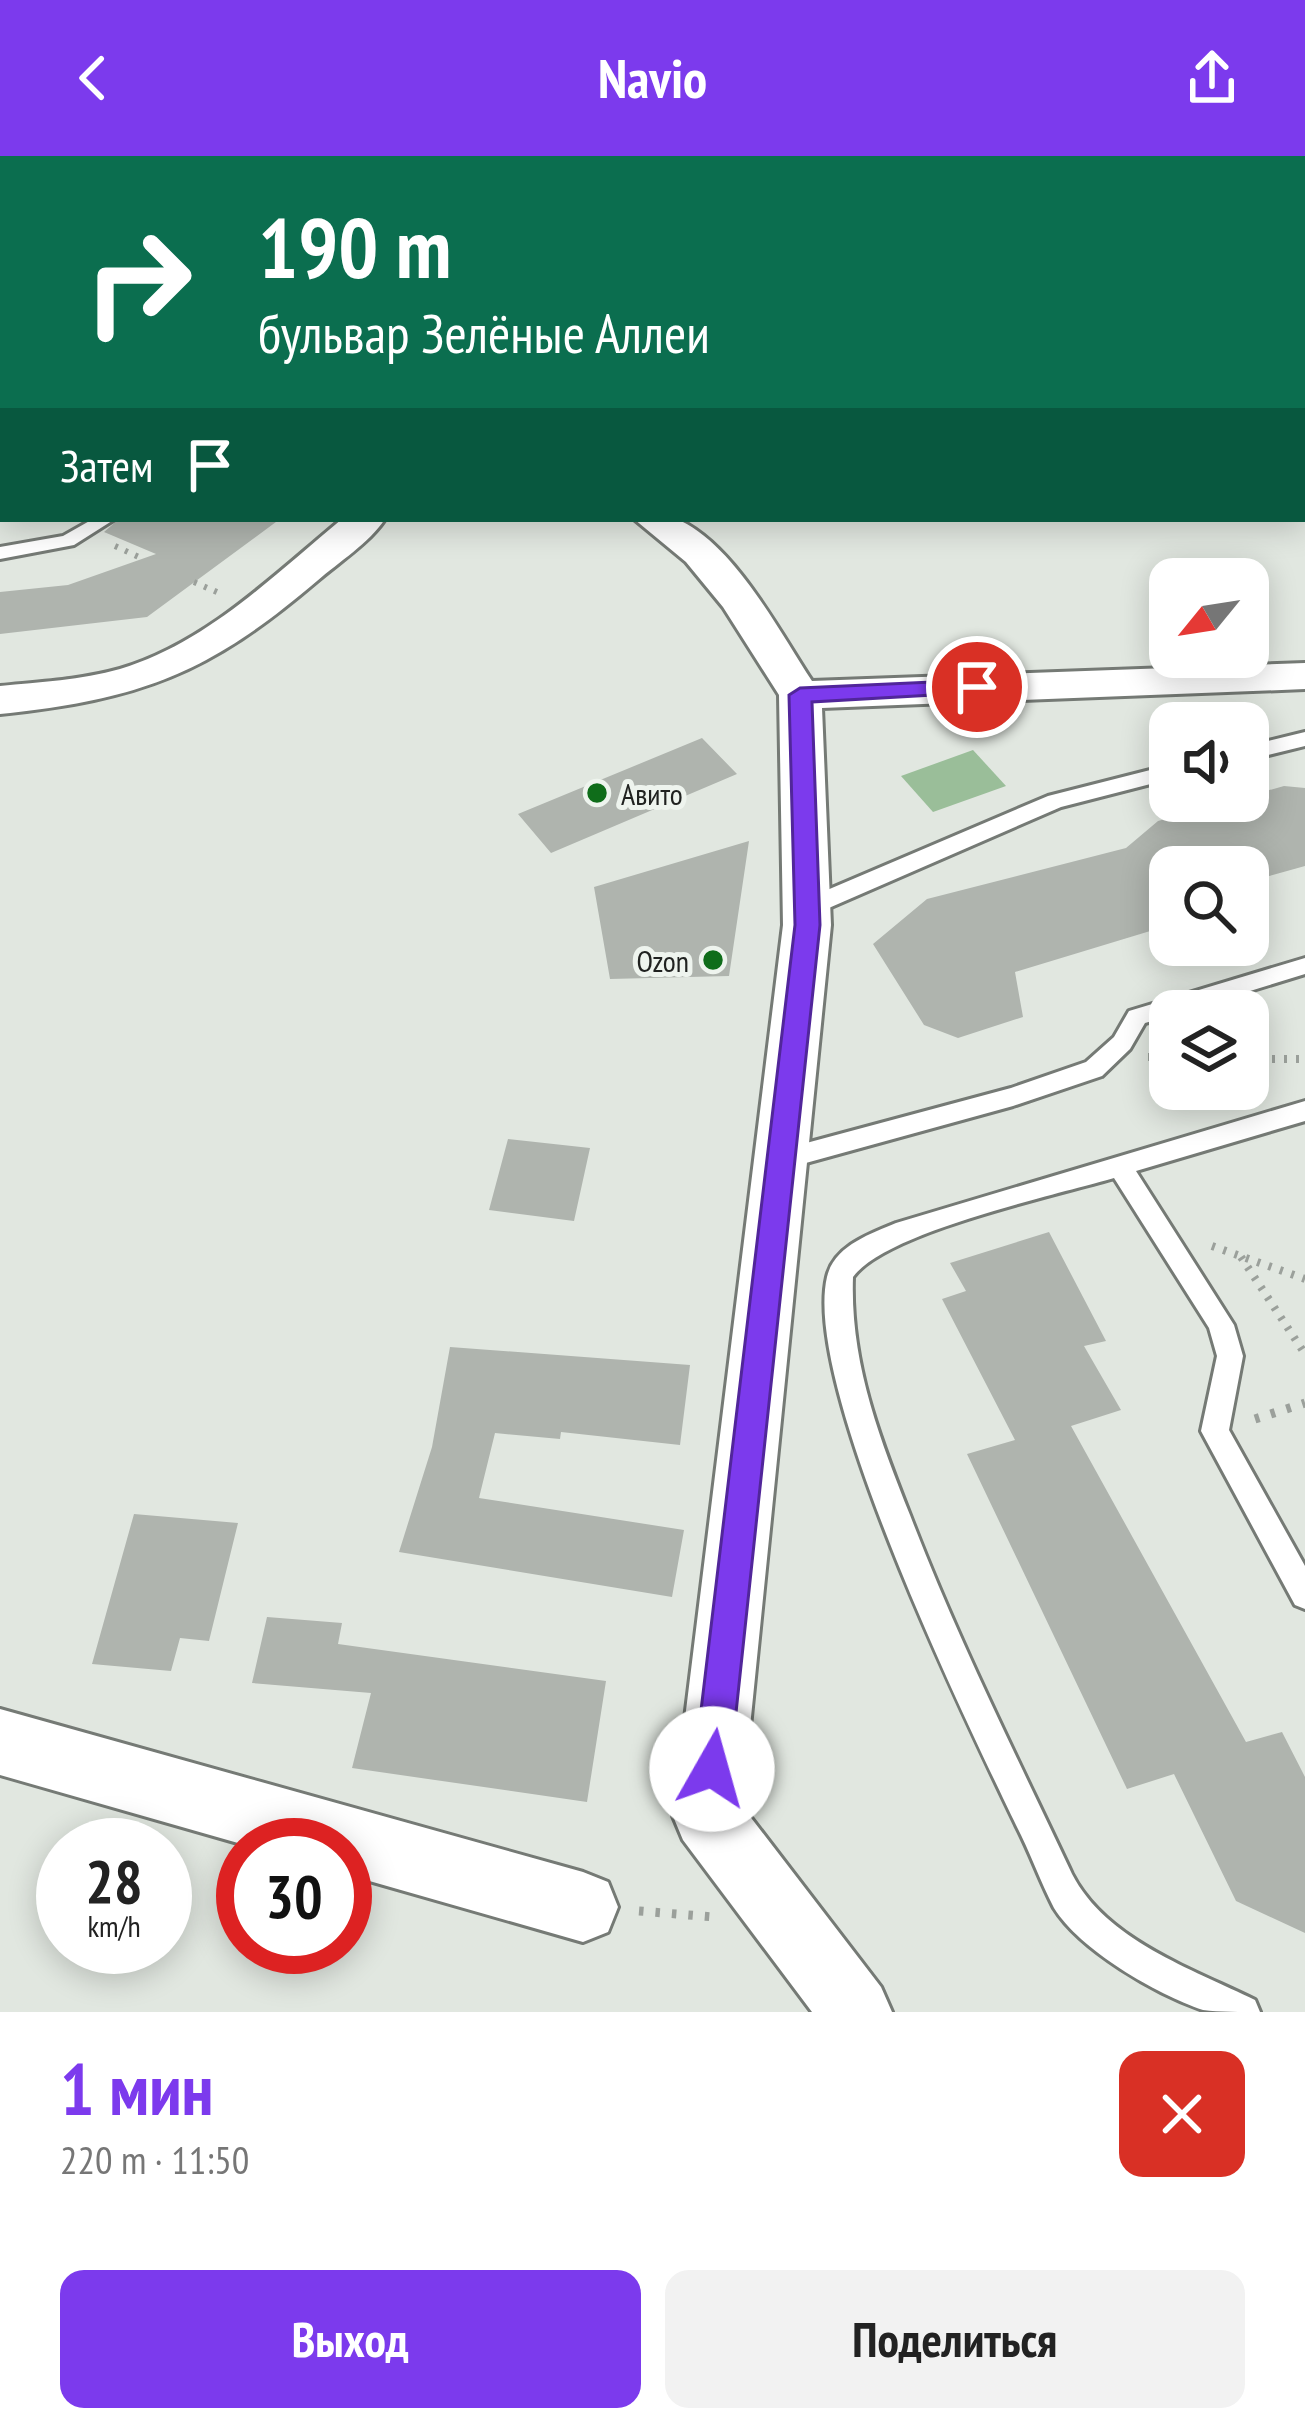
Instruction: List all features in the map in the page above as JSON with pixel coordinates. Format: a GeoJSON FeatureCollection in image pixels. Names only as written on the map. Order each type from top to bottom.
{"type":"FeatureCollection","features":[{"type":"Feature","properties":{"kind":"street"},"geometry":{"type":"LineString","coordinates":[[0,700],[76,692],[170,665],[205,646],[362,522]]}},
{"type":"Feature","properties":{"kind":"street"},"geometry":{"type":"LineString","coordinates":[[657,522],[700,554],[739,600],[800,695],[807,908],[784,1159],[706,1816],[856,2012]]}},
{"type":"Feature","properties":{"kind":"street"},"geometry":{"type":"LineString","coordinates":[[800,695],[1305,676]]}},
{"type":"Feature","properties":{"kind":"street"},"geometry":{"type":"LineString","coordinates":[[0,1742],[584,1907]]}},
{"type":"Feature","properties":{"kind":"lane"},"geometry":{"type":"LineString","coordinates":[[0,553],[68,541],[101,522]]}},
{"type":"Feature","properties":{"kind":"lane"},"geometry":{"type":"LineString","coordinates":[[1269,748],[1305,739]]}},
{"type":"Feature","properties":{"kind":"lane"},"geometry":{"type":"LineString","coordinates":[[807,908],[1055,801],[1149,777]]}},
{"type":"Feature","properties":{"kind":"lane"},"geometry":{"type":"LineString","coordinates":[[784,1159],[1013,1097],[1094,1069],[1122,1043],[1137,1017],[1305,966]]}},
{"type":"Feature","properties":{"kind":"lane"},"geometry":{"type":"LineString","coordinates":[[1243,2012],[1148,1964],[1077,1913],[1015,1788],[886,1494],[844,1364],[838,1323],[840,1272],[864,1250],[905,1230],[1305,1111]]}},
{"type":"Feature","properties":{"kind":"lane"},"geometry":{"type":"LineString","coordinates":[[1120,1168],[1221,1325],[1230,1356],[1215,1431],[1305,1595]]}},
{"type":"Feature","properties":{"kind":"path"},"geometry":{"type":"LineString","coordinates":[[1269,1059],[1305,1059]]}},
{"type":"Feature","properties":{"kind":"path"},"geometry":{"type":"LineString","coordinates":[[1170,1244],[1196,1240],[1305,1279]]}},
{"type":"Feature","properties":{"kind":"path"},"geometry":{"type":"LineString","coordinates":[[1240,1256],[1305,1354]]}},
{"type":"Feature","properties":{"kind":"path"},"geometry":{"type":"LineString","coordinates":[[1215,1431],[1305,1403]]}},
{"type":"Feature","properties":{"kind":"path"},"geometry":{"type":"LineString","coordinates":[[584,1907],[788,1923]]}},
{"type":"Feature","properties":{"kind":"green space"},"geometry":{"type":"Polygon","coordinates":[[[973,750],[1006,786],[933,812],[901,776],[973,750]]]}},
{"type":"Feature","properties":{"kind":"building"},"geometry":{"type":"Polygon","coordinates":[[[116,522],[276,522],[147,617],[0,634],[0,592],[68,585],[156,554],[104,532],[116,522]]]}},
{"type":"Feature","properties":{"kind":"building"},"geometry":{"type":"Polygon","coordinates":[[[702,738],[737,774],[551,853],[518,814],[702,738]]]}},
{"type":"Feature","properties":{"kind":"building"},"geometry":{"type":"Polygon","coordinates":[[[1305,788],[1305,866],[1269,876],[1269,846],[1149,846],[1149,931],[1015,972],[1023,1017],[958,1038],[924,1025],[873,944],[927,899],[1126,848],[1157,822],[1269,822],[1269,790],[1305,788]]]}},
{"type":"Feature","properties":{"kind":"building"},"geometry":{"type":"Polygon","coordinates":[[[749,841],[729,976],[610,979],[594,887],[749,841]]]}},
{"type":"Feature","properties":{"kind":"building"},"geometry":{"type":"Polygon","coordinates":[[[508,1139],[590,1148],[574,1221],[489,1210],[508,1139]]]}},
{"type":"Feature","properties":{"kind":"building"},"geometry":{"type":"Polygon","coordinates":[[[1049,1232],[1106,1341],[1084,1346],[1121,1410],[1071,1426],[1246,1742],[1282,1732],[1305,1777],[1305,1933],[1236,1901],[1174,1774],[1127,1789],[967,1454],[1015,1440],[942,1299],[966,1291],[950,1263],[1049,1232]]]}},
{"type":"Feature","properties":{"kind":"building"},"geometry":{"type":"Polygon","coordinates":[[[450,1347],[690,1365],[680,1445],[561,1432],[560,1439],[495,1433],[479,1498],[684,1530],[672,1597],[399,1552],[432,1447],[450,1347]]]}},
{"type":"Feature","properties":{"kind":"building"},"geometry":{"type":"Polygon","coordinates":[[[134,1514],[238,1523],[209,1641],[180,1638],[171,1671],[92,1664],[134,1514]]]}},
{"type":"Feature","properties":{"kind":"building"},"geometry":{"type":"Polygon","coordinates":[[[267,1617],[342,1623],[338,1644],[606,1681],[587,1802],[352,1768],[371,1693],[252,1683],[267,1617]]]}},
{"type":"Feature","properties":{"kind":"place","name":"Авито"},"geometry":{"type":"Point","coordinates":[597,793]}},
{"type":"Feature","properties":{"kind":"place","name":"Ozon"},"geometry":{"type":"Point","coordinates":[713,960]}},
{"type":"Feature","properties":{"kind":"route"},"geometry":{"type":"LineString","coordinates":[[712,1769],[807,925],[800,695],[977,687]]}}]}
